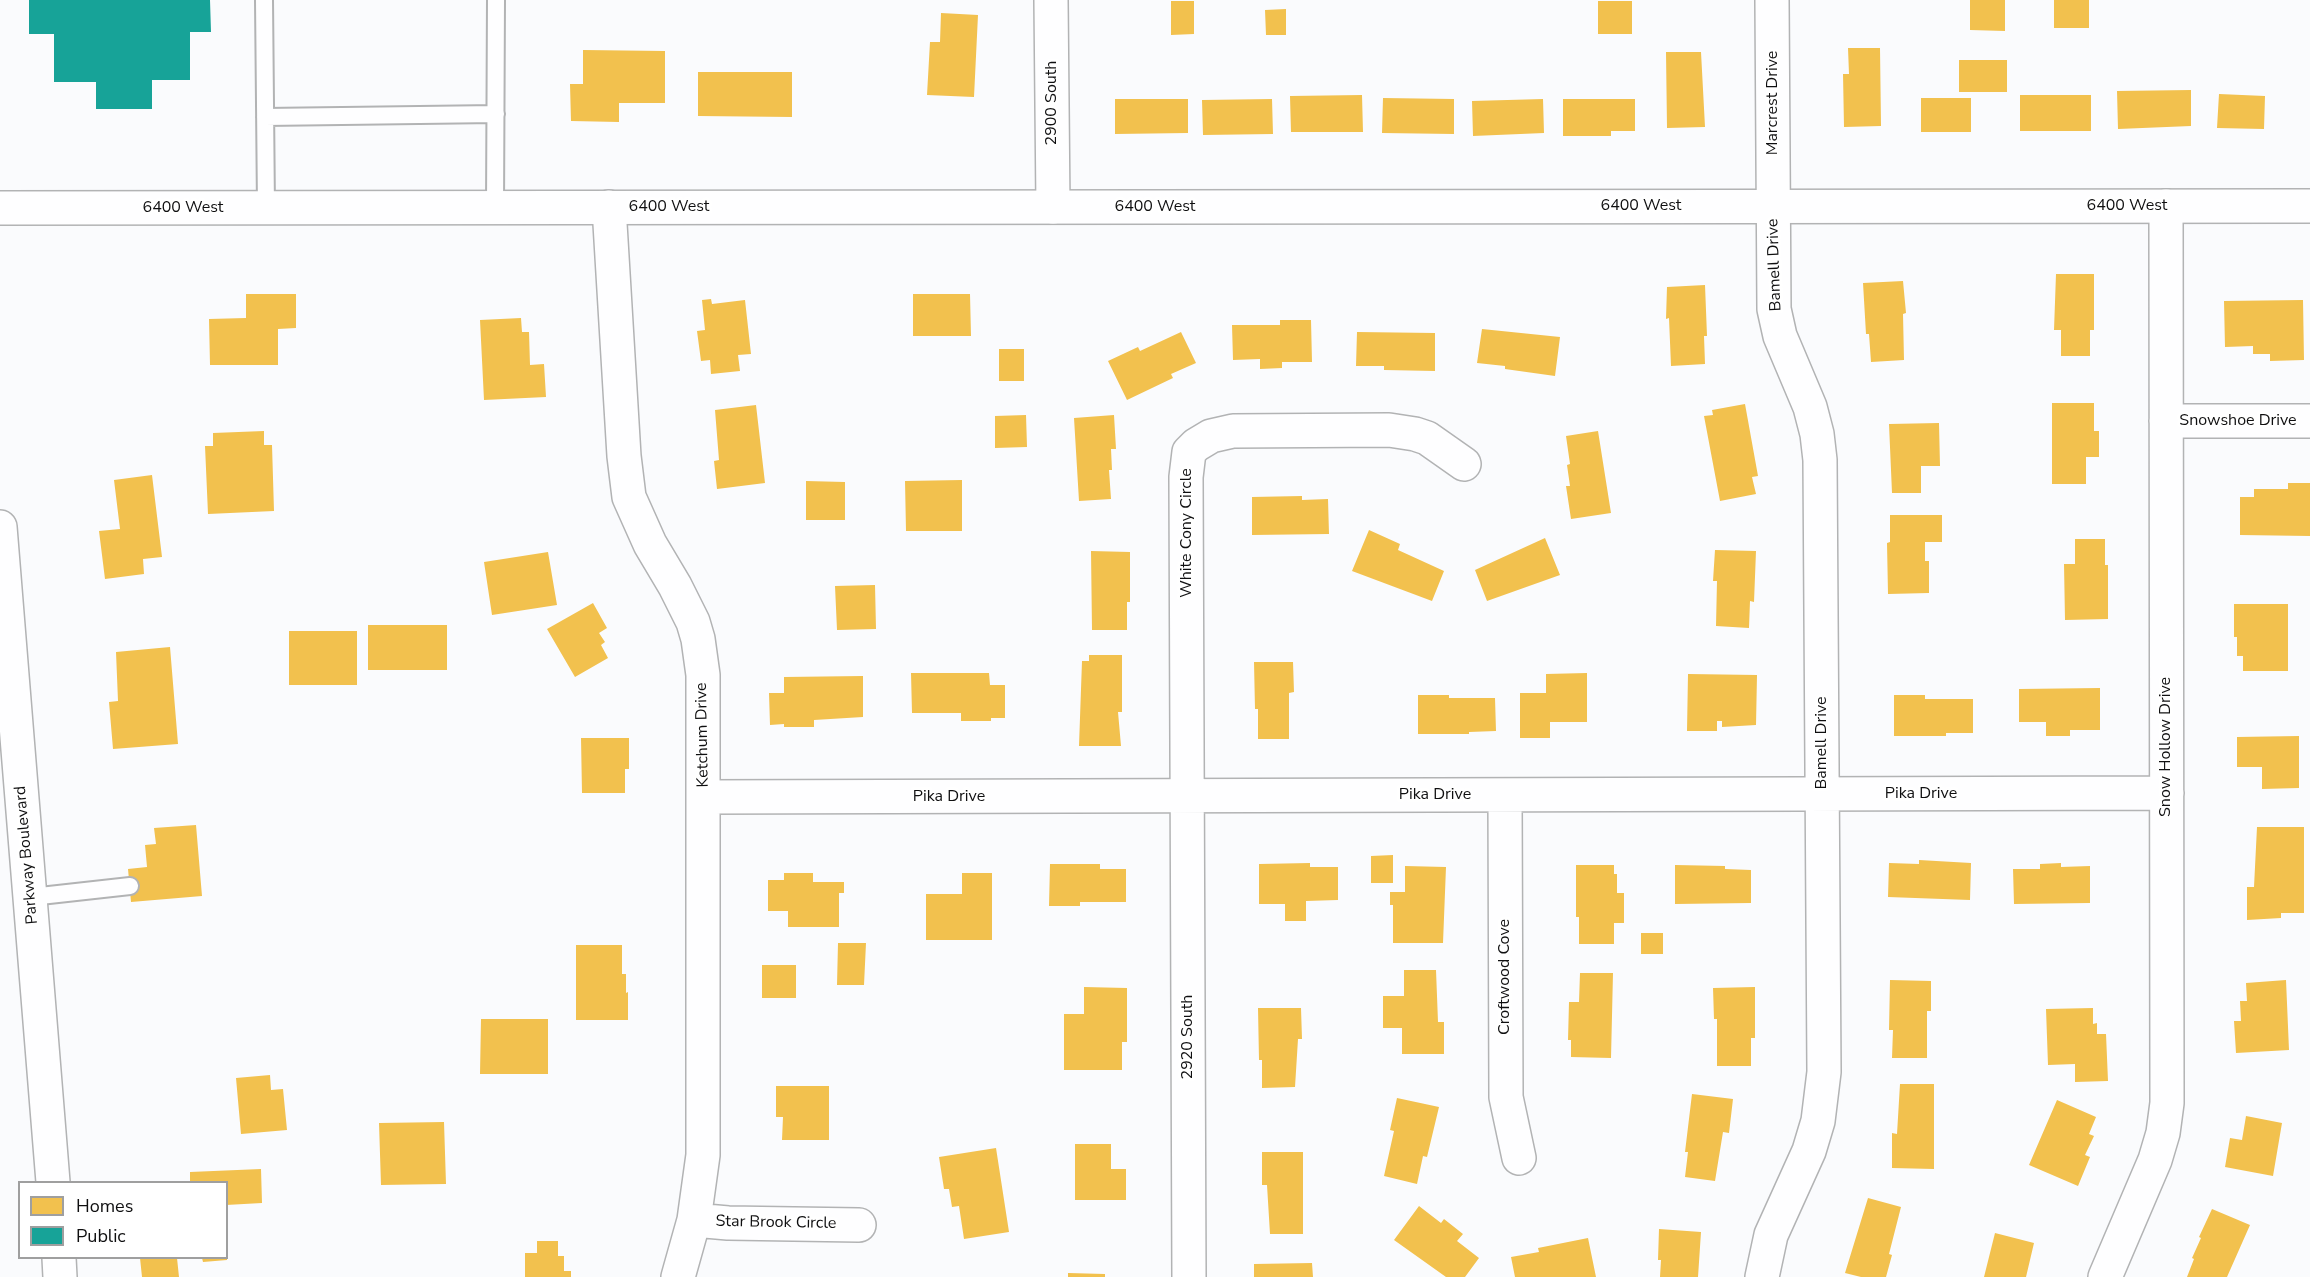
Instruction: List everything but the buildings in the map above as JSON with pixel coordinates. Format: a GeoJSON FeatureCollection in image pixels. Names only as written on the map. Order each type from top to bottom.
{"type":"FeatureCollection","features":[{"type":"Feature","properties":{"kind":"street","name":"2900 South"},"geometry":{"type":"LineString","coordinates":[[1051,0],[1053,207]]}},
{"type":"Feature","properties":{"kind":"street","name":"Marcrest Drive"},"geometry":{"type":"LineString","coordinates":[[1772,0],[1773,206]]}},
{"type":"Feature","properties":{"kind":"street","name":"Bamell Drive"},"geometry":{"type":"LineString","coordinates":[[1762,1277],[1771,1235],[1809,1151],[1821,1105],[1824,1072],[1820,460],[1817,434],[1810,407],[1780,336],[1774,309],[1773,206]]}},
{"type":"Feature","properties":{"kind":"street","name":"Snow Hollow Drive"},"geometry":{"type":"LineString","coordinates":[[2105,1277],[2153,1166],[2165,1118],[2166,206]]}},
{"type":"Feature","properties":{"kind":"street","name":"6400 West"},"geometry":{"type":"LineString","coordinates":[[0,208],[2310,206]]}},
{"type":"Feature","properties":{"kind":"street","name":"Ketchum Drive"},"geometry":{"type":"LineString","coordinates":[[609,207],[629,497],[639,521],[685,604],[698,639],[703,675],[703,1155],[694,1220],[678,1277]]}},
{"type":"Feature","properties":{"kind":"street","name":"Snowshoe Drive"},"geometry":{"type":"LineString","coordinates":[[2166,421],[2310,421]]}},
{"type":"Feature","properties":{"kind":"street","name":"White Cony Circle"},"geometry":{"type":"LineString","coordinates":[[1188,796],[1186,477],[1190,452],[1196,445],[1211,436],[1233,431],[1389,430],[1427,438],[1464,464]]}},
{"type":"Feature","properties":{"kind":"street","name":"Parkway Boulevard"},"geometry":{"type":"LineString","coordinates":[[0,527],[53,1181]]}},
{"type":"Feature","properties":{"kind":"street","name":"Pika Drive"},"geometry":{"type":"LineString","coordinates":[[704,797],[2167,793]]}},
{"type":"Feature","properties":{"kind":"street","name":"Croftwood Cove"},"geometry":{"type":"LineString","coordinates":[[1505,795],[1506,1097],[1519,1158]]}},
{"type":"Feature","properties":{"kind":"street","name":"2920 South"},"geometry":{"type":"LineString","coordinates":[[1188,796],[1189,1277]]}},
{"type":"Feature","properties":{"kind":"street","name":"Star Brook Circle"},"geometry":{"type":"LineString","coordinates":[[694,1220],[728,1223],[859,1225]]}},
{"type":"Feature","properties":{"kind":"street"},"geometry":{"type":"LineString","coordinates":[[59,1259],[60,1277]]}},
{"type":"Feature","properties":{"kind":"lane"},"geometry":{"type":"LineString","coordinates":[[264,0],[266,208]]}},
{"type":"Feature","properties":{"kind":"lane"},"geometry":{"type":"LineString","coordinates":[[495,207],[496,0]]}},
{"type":"Feature","properties":{"kind":"lane"},"geometry":{"type":"LineString","coordinates":[[265,117],[496,114]]}},
{"type":"Feature","properties":{"kind":"lane"},"geometry":{"type":"LineString","coordinates":[[31,897],[130,886]]}}]}
